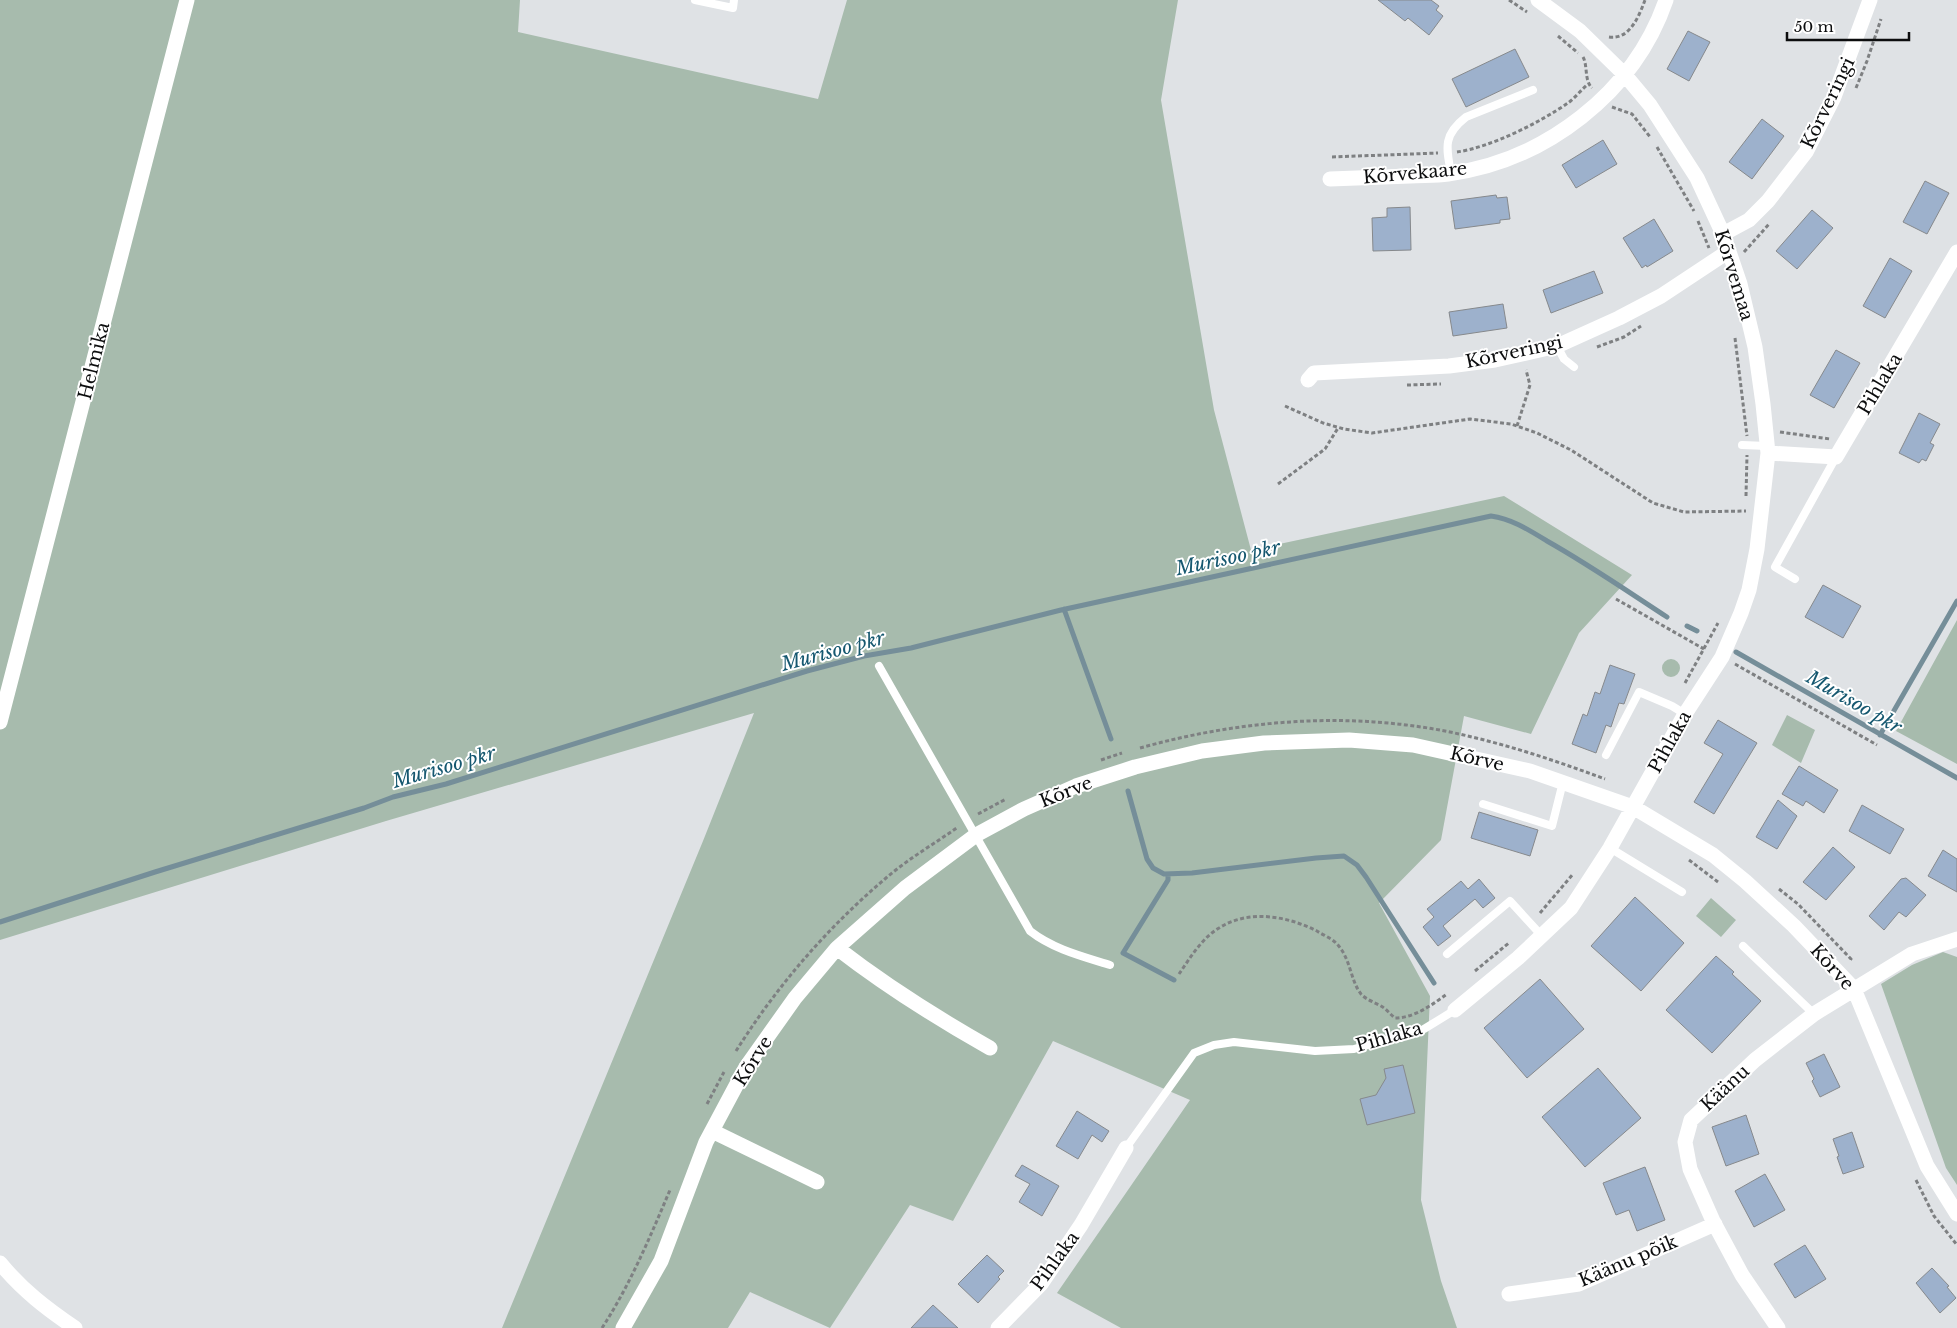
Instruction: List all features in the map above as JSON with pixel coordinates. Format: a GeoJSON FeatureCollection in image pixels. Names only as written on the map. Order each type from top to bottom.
{"type":"FeatureCollection","features":[{"type":"Feature","properties":{"kind":"street","name":"Helmika"},"geometry":{"type":"LineString","coordinates":[[0,722],[187,0]]}},
{"type":"Feature","properties":{"kind":"street","name":"Kõrvemaa"},"geometry":{"type":"LineString","coordinates":[[1538,0],[1592,42],[1625,75],[1650,104],[1697,178],[1723,234],[1740,284],[1755,347],[1767,449],[1757,549],[1749,590],[1742,613]]}},
{"type":"Feature","properties":{"kind":"street","name":"Kõrvekaare"},"geometry":{"type":"LineString","coordinates":[[1330,179],[1451,173],[1512,158],[1543,143],[1573,124],[1603,99],[1625,75],[1660,20],[1666,0]]}},
{"type":"Feature","properties":{"kind":"street","name":"Kõrveringi"},"geometry":{"type":"LineString","coordinates":[[1723,234],[1748,220],[1768,201],[1806,152],[1834,97],[1870,0]]}},
{"type":"Feature","properties":{"kind":"street","name":"Kõrveringi"},"geometry":{"type":"LineString","coordinates":[[1308,380],[1314,373],[1458,365],[1495,360],[1557,346],[1661,296],[1729,251]]}},
{"type":"Feature","properties":{"kind":"street","name":"Pihlaka"},"geometry":{"type":"LineString","coordinates":[[1836,457],[1957,252]]}},
{"type":"Feature","properties":{"kind":"street"},"geometry":{"type":"LineString","coordinates":[[1767,449],[1836,457]]}},
{"type":"Feature","properties":{"kind":"street","name":"Pihlaka"},"geometry":{"type":"LineString","coordinates":[[1455,1010],[1518,958],[1572,908],[1610,848],[1686,714],[1722,657],[1742,613]]}},
{"type":"Feature","properties":{"kind":"street","name":"Kõrve"},"geometry":{"type":"LineString","coordinates":[[623,1328],[661,1261],[712,1131],[746,1067],[795,998],[837,948],[905,888],[976,835],[1024,809],[1076,786],[1135,767],[1202,751],[1264,743],[1349,740],[1413,745],[1530,771],[1633,807],[1713,855],[1745,881],[1794,926],[1854,989],[1927,1166],[1957,1214]]}},
{"type":"Feature","properties":{"kind":"street","name":"Käänu"},"geometry":{"type":"LineString","coordinates":[[1778,1328],[1742,1275],[1714,1224],[1690,1169],[1685,1142],[1692,1120],[1755,1060],[1814,1014],[1912,954],[1956,941]]}},
{"type":"Feature","properties":{"kind":"street"},"geometry":{"type":"LineString","coordinates":[[837,948],[897,992],[990,1048]]}},
{"type":"Feature","properties":{"kind":"street"},"geometry":{"type":"LineString","coordinates":[[712,1131],[817,1182]]}},
{"type":"Feature","properties":{"kind":"street","name":"Pihlaka"},"geometry":{"type":"LineString","coordinates":[[998,1328],[1041,1284],[1081,1225],[1126,1148]]}},
{"type":"Feature","properties":{"kind":"street","name":"Käänu põik"},"geometry":{"type":"LineString","coordinates":[[1509,1294],[1579,1284],[1714,1224]]}},
{"type":"Feature","properties":{"kind":"street"},"geometry":{"type":"LineString","coordinates":[[0,1263],[19,1285],[43,1306],[75,1328]]}},
{"type":"Feature","properties":{"kind":"lane"},"geometry":{"type":"LineString","coordinates":[[695,0],[733,8],[734,0]]}},
{"type":"Feature","properties":{"kind":"lane"},"geometry":{"type":"LineString","coordinates":[[1451,173],[1447,153],[1448,138],[1457,125],[1466,117],[1533,90]]}},
{"type":"Feature","properties":{"kind":"lane"},"geometry":{"type":"LineString","coordinates":[[1557,346],[1564,359],[1574,367]]}},
{"type":"Feature","properties":{"kind":"lane"},"geometry":{"type":"LineString","coordinates":[[1745,445],[1767,449]]}},
{"type":"Feature","properties":{"kind":"lane"},"geometry":{"type":"LineString","coordinates":[[1795,579],[1775,567],[1836,457]]}},
{"type":"Feature","properties":{"kind":"lane"},"geometry":{"type":"LineString","coordinates":[[879,666],[1030,931],[1055,947],[1110,965]]}},
{"type":"Feature","properties":{"kind":"lane"},"geometry":{"type":"LineString","coordinates":[[1606,755],[1639,692],[1686,714]]}},
{"type":"Feature","properties":{"kind":"lane"},"geometry":{"type":"LineString","coordinates":[[1483,804],[1552,826],[1563,782]]}},
{"type":"Feature","properties":{"kind":"lane"},"geometry":{"type":"LineString","coordinates":[[1610,848],[1682,892]]}},
{"type":"Feature","properties":{"kind":"lane"},"geometry":{"type":"LineString","coordinates":[[1447,954],[1510,901],[1542,936]]}},
{"type":"Feature","properties":{"kind":"lane"},"geometry":{"type":"LineString","coordinates":[[1743,946],[1814,1014]]}},
{"type":"Feature","properties":{"kind":"lane","name":"Pihlaka"},"geometry":{"type":"LineString","coordinates":[[1126,1148],[1194,1053],[1214,1045],[1234,1042],[1315,1051],[1354,1049],[1424,1029],[1455,1010]]}},
{"type":"Feature","properties":{"kind":"path"},"geometry":{"type":"LineString","coordinates":[[1509,0],[1531,14]]}},
{"type":"Feature","properties":{"kind":"path"},"geometry":{"type":"LineString","coordinates":[[1582,56],[1592,42],[1602,35],[1612,38],[1625,34],[1633,25],[1645,0]]}},
{"type":"Feature","properties":{"kind":"path"},"geometry":{"type":"LineString","coordinates":[[1552,31],[1582,56],[1585,61],[1588,84],[1608,106],[1632,114],[1652,139]]}},
{"type":"Feature","properties":{"kind":"path"},"geometry":{"type":"LineString","coordinates":[[1332,157],[1447,153],[1475,149],[1532,124],[1569,103],[1588,84]]}},
{"type":"Feature","properties":{"kind":"path"},"geometry":{"type":"LineString","coordinates":[[1656,146],[1696,216],[1713,260]]}},
{"type":"Feature","properties":{"kind":"path"},"geometry":{"type":"LineString","coordinates":[[1734,332],[1747,425],[1745,445],[1746,511],[1744,520]]}},
{"type":"Feature","properties":{"kind":"path"},"geometry":{"type":"LineString","coordinates":[[1517,426],[1530,385],[1526,370]]}},
{"type":"Feature","properties":{"kind":"path"},"geometry":{"type":"LineString","coordinates":[[1285,406],[1338,428],[1372,433],[1470,419],[1517,426],[1537,433],[1571,450],[1653,503],[1684,512],[1746,511]]}},
{"type":"Feature","properties":{"kind":"path"},"geometry":{"type":"LineString","coordinates":[[1278,484],[1325,449],[1338,428]]}},
{"type":"Feature","properties":{"kind":"path"},"geometry":{"type":"LineString","coordinates":[[1765,429],[1846,441]]}},
{"type":"Feature","properties":{"kind":"path"},"geometry":{"type":"LineString","coordinates":[[1616,599],[1877,745]]}},
{"type":"Feature","properties":{"kind":"path"},"geometry":{"type":"LineString","coordinates":[[1672,706],[1722,616]]}},
{"type":"Feature","properties":{"kind":"path"},"geometry":{"type":"LineString","coordinates":[[1138,749],[1165,741],[1235,726],[1300,721],[1358,721],[1406,725],[1471,736],[1564,764],[1609,780]]}},
{"type":"Feature","properties":{"kind":"path"},"geometry":{"type":"LineString","coordinates":[[1094,763],[1129,751]]}},
{"type":"Feature","properties":{"kind":"path"},"geometry":{"type":"LineString","coordinates":[[733,1056],[757,1018],[795,969],[834,925],[888,877],[966,821],[1009,798]]}},
{"type":"Feature","properties":{"kind":"path"},"geometry":{"type":"LineString","coordinates":[[1474,972],[1530,924],[1576,870]]}},
{"type":"Feature","properties":{"kind":"path"},"geometry":{"type":"LineString","coordinates":[[1775,886],[1798,904],[1851,959],[1838,973]]}},
{"type":"Feature","properties":{"kind":"path"},"geometry":{"type":"LineString","coordinates":[[1179,974],[1199,946],[1218,928],[1248,917],[1265,917],[1284,919],[1306,926],[1336,943],[1346,956],[1361,994],[1386,1010],[1394,1018],[1405,1018],[1420,1012],[1453,989]]}},
{"type":"Feature","properties":{"kind":"path"},"geometry":{"type":"LineString","coordinates":[[706,1107],[728,1065]]}},
{"type":"Feature","properties":{"kind":"path"},"geometry":{"type":"LineString","coordinates":[[602,1328],[648,1244],[673,1182]]}},
{"type":"Feature","properties":{"kind":"green space"},"geometry":{"type":"Polygon","coordinates":[[[0,0],[520,0],[518,32],[818,99],[847,0],[1178,0],[1161,100],[1214,410],[1251,550],[1504,496],[1632,575],[1579,633],[1531,734],[1464,716],[1441,840],[1379,903],[1430,996],[1421,1200],[1441,1281],[1457,1328],[1121,1328],[1057,1293],[1190,1100],[1053,1041],[953,1221],[910,1205],[830,1328],[750,1292],[728,1328],[502,1328],[754,713],[386,821],[0,940],[0,0]]]}},
{"type":"Feature","properties":{"kind":"green space"},"geometry":{"type":"Polygon","coordinates":[[[1957,620],[1957,764],[1896,731],[1957,620]]]}},
{"type":"Feature","properties":{"kind":"green space"},"geometry":{"type":"Polygon","coordinates":[[[1671,659],[1677,662],[1680,668],[1677,674],[1671,677],[1665,674],[1662,668],[1665,662],[1671,659]]]}},
{"type":"Feature","properties":{"kind":"green space"},"geometry":{"type":"Polygon","coordinates":[[[1787,715],[1815,730],[1801,763],[1772,745],[1787,715]]]}},
{"type":"Feature","properties":{"kind":"green space"},"geometry":{"type":"Polygon","coordinates":[[[1711,898],[1736,920],[1721,937],[1696,916],[1711,898]]]}},
{"type":"Feature","properties":{"kind":"green space"},"geometry":{"type":"Polygon","coordinates":[[[1943,952],[1957,957],[1957,1185],[1946,1168],[1881,984],[1912,965],[1943,952]]]}},
{"type":"Feature","properties":{"kind":"building"},"geometry":{"type":"Polygon","coordinates":[[[1378,0],[1431,0],[1439,6],[1436,10],[1443,16],[1429,35],[1408,18],[1405,21],[1378,0]]]}},
{"type":"Feature","properties":{"kind":"building"},"geometry":{"type":"Polygon","coordinates":[[[1688,31],[1710,42],[1689,81],[1667,69],[1688,31]]]}},
{"type":"Feature","properties":{"kind":"building"},"geometry":{"type":"Polygon","coordinates":[[[1515,49],[1529,77],[1466,107],[1452,79],[1515,49]]]}},
{"type":"Feature","properties":{"kind":"building"},"geometry":{"type":"Polygon","coordinates":[[[1762,119],[1784,136],[1752,179],[1729,162],[1762,119]]]}},
{"type":"Feature","properties":{"kind":"building"},"geometry":{"type":"Polygon","coordinates":[[[1603,140],[1617,164],[1576,188],[1562,165],[1603,140]]]}},
{"type":"Feature","properties":{"kind":"building"},"geometry":{"type":"Polygon","coordinates":[[[1925,181],[1949,193],[1927,234],[1903,222],[1925,181]]]}},
{"type":"Feature","properties":{"kind":"building"},"geometry":{"type":"Polygon","coordinates":[[[1496,195],[1497,198],[1507,197],[1510,219],[1500,220],[1500,223],[1455,229],[1451,201],[1496,195]]]}},
{"type":"Feature","properties":{"kind":"building"},"geometry":{"type":"Polygon","coordinates":[[[1410,207],[1411,250],[1373,251],[1372,218],[1387,217],[1387,208],[1410,207]]]}},
{"type":"Feature","properties":{"kind":"building"},"geometry":{"type":"Polygon","coordinates":[[[1812,210],[1833,228],[1797,269],[1776,251],[1812,210]]]}},
{"type":"Feature","properties":{"kind":"building"},"geometry":{"type":"Polygon","coordinates":[[[1654,219],[1673,251],[1647,267],[1646,265],[1642,268],[1623,238],[1654,219]]]}},
{"type":"Feature","properties":{"kind":"building"},"geometry":{"type":"Polygon","coordinates":[[[1890,258],[1912,271],[1885,318],[1863,306],[1890,258]]]}},
{"type":"Feature","properties":{"kind":"building"},"geometry":{"type":"Polygon","coordinates":[[[1594,271],[1603,293],[1551,313],[1543,290],[1594,271]]]}},
{"type":"Feature","properties":{"kind":"building"},"geometry":{"type":"Polygon","coordinates":[[[1503,304],[1507,328],[1453,336],[1449,312],[1503,304]]]}},
{"type":"Feature","properties":{"kind":"building"},"geometry":{"type":"Polygon","coordinates":[[[1836,350],[1860,363],[1834,408],[1810,395],[1836,350]]]}},
{"type":"Feature","properties":{"kind":"building"},"geometry":{"type":"Polygon","coordinates":[[[1919,413],[1940,424],[1930,443],[1934,445],[1926,461],[1922,459],[1919,463],[1899,453],[1919,413]]]}},
{"type":"Feature","properties":{"kind":"building"},"geometry":{"type":"Polygon","coordinates":[[[1823,585],[1861,606],[1843,638],[1805,617],[1823,585]]]}},
{"type":"Feature","properties":{"kind":"building"},"geometry":{"type":"Polygon","coordinates":[[[1610,665],[1635,674],[1624,704],[1619,703],[1611,727],[1606,725],[1596,753],[1572,744],[1583,714],[1587,716],[1595,692],[1600,694],[1610,665]]]}},
{"type":"Feature","properties":{"kind":"building"},"geometry":{"type":"Polygon","coordinates":[[[1718,720],[1757,743],[1714,814],[1694,802],[1723,754],[1704,743],[1718,720]]]}},
{"type":"Feature","properties":{"kind":"building"},"geometry":{"type":"Polygon","coordinates":[[[1799,766],[1838,790],[1824,813],[1806,801],[1803,806],[1782,794],[1799,766]]]}},
{"type":"Feature","properties":{"kind":"building"},"geometry":{"type":"Polygon","coordinates":[[[1778,800],[1797,816],[1777,849],[1756,837],[1778,800]]]}},
{"type":"Feature","properties":{"kind":"building"},"geometry":{"type":"Polygon","coordinates":[[[1862,805],[1904,829],[1890,854],[1849,831],[1862,805]]]}},
{"type":"Feature","properties":{"kind":"building"},"geometry":{"type":"Polygon","coordinates":[[[1479,812],[1538,830],[1530,856],[1471,838],[1479,812]]]}},
{"type":"Feature","properties":{"kind":"building"},"geometry":{"type":"Polygon","coordinates":[[[1833,847],[1855,867],[1826,900],[1803,882],[1833,847]]]}},
{"type":"Feature","properties":{"kind":"building"},"geometry":{"type":"Polygon","coordinates":[[[1943,850],[1957,859],[1957,892],[1928,876],[1943,850]]]}},
{"type":"Feature","properties":{"kind":"building"},"geometry":{"type":"Polygon","coordinates":[[[1906,878],[1926,895],[1906,917],[1899,912],[1884,930],[1869,916],[1901,879],[1906,878]]]}},
{"type":"Feature","properties":{"kind":"building"},"geometry":{"type":"Polygon","coordinates":[[[1479,879],[1495,898],[1483,908],[1475,899],[1443,926],[1451,936],[1438,946],[1423,927],[1434,917],[1427,909],[1461,881],[1468,889],[1479,879]]]}},
{"type":"Feature","properties":{"kind":"building"},"geometry":{"type":"Polygon","coordinates":[[[1635,897],[1684,943],[1641,991],[1591,946],[1635,897]]]}},
{"type":"Feature","properties":{"kind":"building"},"geometry":{"type":"Polygon","coordinates":[[[1716,956],[1761,1001],[1712,1053],[1666,1010],[1716,956]]]}},
{"type":"Feature","properties":{"kind":"building"},"geometry":{"type":"Polygon","coordinates":[[[1540,979],[1584,1029],[1527,1078],[1484,1028],[1540,979]]]}},
{"type":"Feature","properties":{"kind":"building"},"geometry":{"type":"Polygon","coordinates":[[[1824,1054],[1840,1087],[1820,1097],[1806,1063],[1824,1054]]]}},
{"type":"Feature","properties":{"kind":"building"},"geometry":{"type":"Polygon","coordinates":[[[1403,1065],[1415,1113],[1367,1125],[1360,1099],[1376,1095],[1386,1078],[1384,1069],[1403,1065]]]}},
{"type":"Feature","properties":{"kind":"building"},"geometry":{"type":"Polygon","coordinates":[[[1598,1068],[1641,1118],[1585,1167],[1542,1117],[1598,1068]]]}},
{"type":"Feature","properties":{"kind":"building"},"geometry":{"type":"Polygon","coordinates":[[[1077,1111],[1109,1131],[1102,1142],[1092,1135],[1078,1159],[1056,1146],[1077,1111]]]}},
{"type":"Feature","properties":{"kind":"building"},"geometry":{"type":"Polygon","coordinates":[[[1746,1115],[1759,1154],[1726,1166],[1712,1127],[1746,1115]]]}},
{"type":"Feature","properties":{"kind":"building"},"geometry":{"type":"Polygon","coordinates":[[[1852,1132],[1864,1167],[1843,1174],[1833,1139],[1852,1132]]]}},
{"type":"Feature","properties":{"kind":"building"},"geometry":{"type":"Polygon","coordinates":[[[1022,1165],[1059,1186],[1042,1216],[1019,1202],[1030,1184],[1015,1176],[1022,1165]]]}},
{"type":"Feature","properties":{"kind":"building"},"geometry":{"type":"Polygon","coordinates":[[[1645,1167],[1665,1220],[1637,1231],[1629,1210],[1616,1215],[1603,1183],[1645,1167]]]}},
{"type":"Feature","properties":{"kind":"building"},"geometry":{"type":"Polygon","coordinates":[[[1765,1174],[1785,1210],[1754,1227],[1735,1191],[1765,1174]]]}},
{"type":"Feature","properties":{"kind":"building"},"geometry":{"type":"Polygon","coordinates":[[[1805,1245],[1826,1279],[1795,1298],[1774,1264],[1805,1245]]]}},
{"type":"Feature","properties":{"kind":"building"},"geometry":{"type":"Polygon","coordinates":[[[987,1255],[1004,1271],[998,1277],[1000,1279],[978,1303],[958,1284],[987,1255]]]}},
{"type":"Feature","properties":{"kind":"building"},"geometry":{"type":"Polygon","coordinates":[[[1932,1268],[1949,1286],[1947,1287],[1956,1298],[1940,1313],[1916,1283],[1932,1268]]]}},
{"type":"Feature","properties":{"kind":"building"},"geometry":{"type":"Polygon","coordinates":[[[933,1305],[958,1328],[911,1328],[933,1305]]]}},
{"type":"Feature","properties":{"kind":"waterway","name":"Murisoo pkr"},"geometry":{"type":"LineString","coordinates":[[0,922],[364,808],[393,797],[446,784],[807,671],[864,656],[911,648],[1061,610],[1491,516],[1513,522],[1534,533],[1667,617]]}},
{"type":"Feature","properties":{"kind":"waterway"},"geometry":{"type":"LineString","coordinates":[[1880,735],[1957,601]]}},
{"type":"Feature","properties":{"kind":"waterway"},"geometry":{"type":"LineString","coordinates":[[1064,609],[1111,739]]}},
{"type":"Feature","properties":{"kind":"waterway","name":"Murisoo pkr"},"geometry":{"type":"LineString","coordinates":[[1687,626],[1697,631]]}},
{"type":"Feature","properties":{"kind":"waterway","name":"Murisoo pkr"},"geometry":{"type":"LineString","coordinates":[[1736,652],[1957,778]]}},
{"type":"Feature","properties":{"kind":"waterway"},"geometry":{"type":"LineString","coordinates":[[1128,791],[1147,859],[1153,868],[1164,874],[1192,873],[1344,856],[1357,865],[1366,877],[1434,983]]}},
{"type":"Feature","properties":{"kind":"waterway"},"geometry":{"type":"LineString","coordinates":[[1168,874],[1168,880],[1123,953],[1174,980]]}}]}
